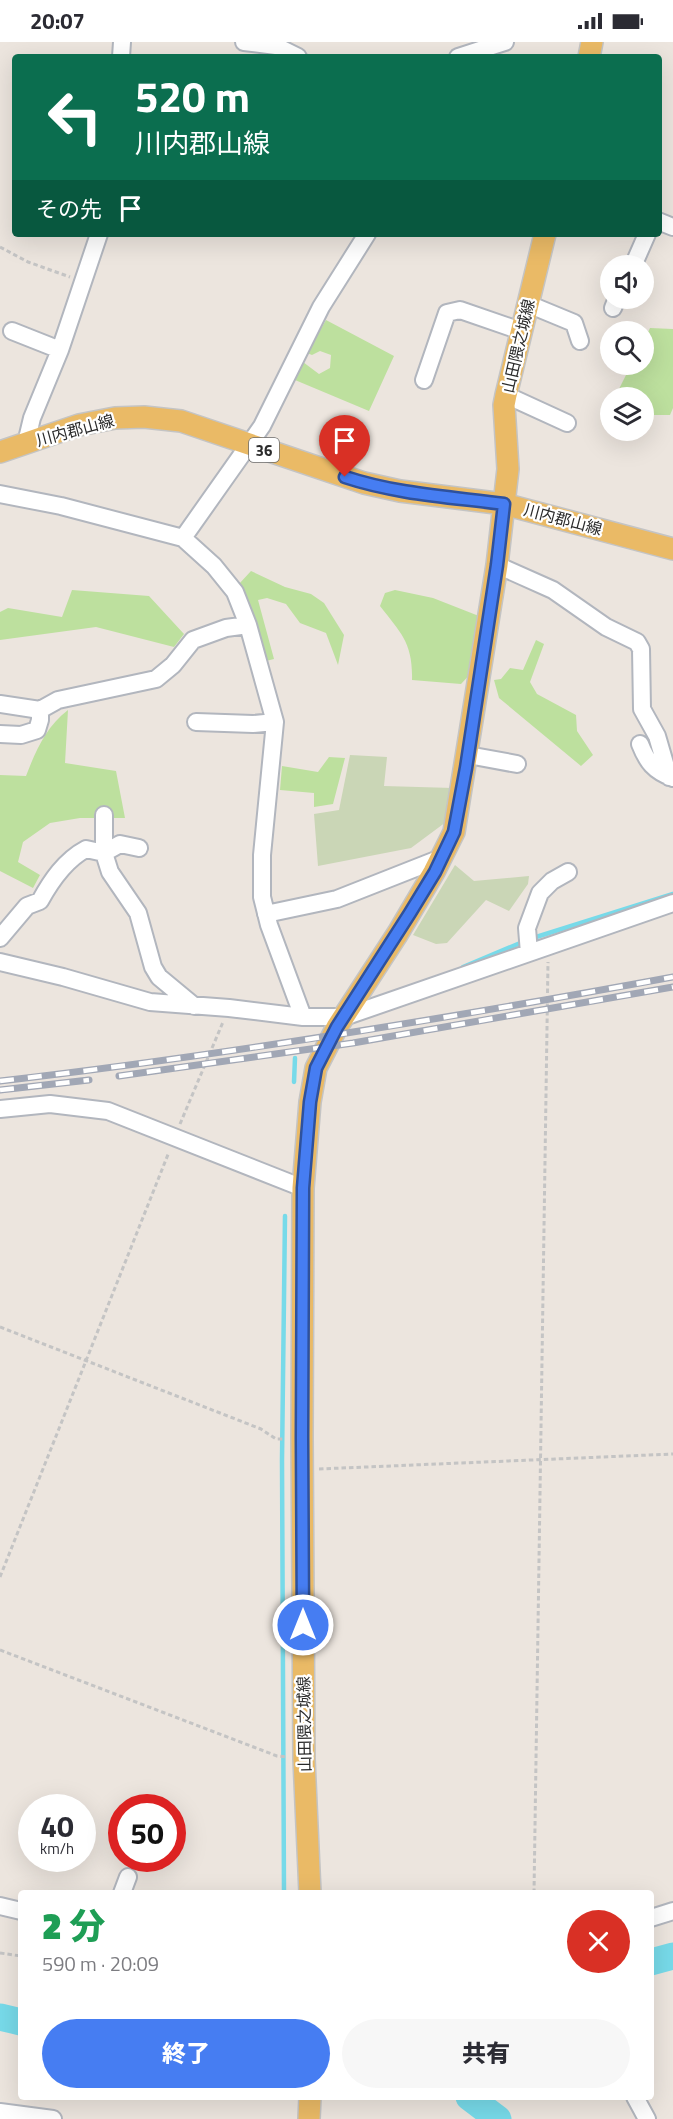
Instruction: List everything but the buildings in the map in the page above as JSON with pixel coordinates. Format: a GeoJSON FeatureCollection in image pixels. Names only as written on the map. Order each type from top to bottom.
{"type":"FeatureCollection","features":[{"type":"Feature","properties":{"kind":"main road","name":"山田隈之城線"},"geometry":{"type":"LineString","coordinates":[[310,1890],[304,1759],[303,1188],[310,1102],[316,1068],[344,1017],[398,933],[454,832],[497,565],[508,469],[504,405],[544,237]]}},
{"type":"Feature","properties":{"kind":"main road","name":"川内郡山線"},"geometry":{"type":"LineString","coordinates":[[0,452],[79,425],[116,418],[144,417],[181,421],[364,483],[504,504],[673,549]]}},
{"type":"Feature","properties":{"kind":"main road"},"geometry":{"type":"LineString","coordinates":[[309,2119],[310,2100]]}},
{"type":"Feature","properties":{"kind":"street"},"geometry":{"type":"LineString","coordinates":[[244,42],[276,44],[293,54]]}},
{"type":"Feature","properties":{"kind":"street"},"geometry":{"type":"LineString","coordinates":[[468,54],[506,42]]}},
{"type":"Feature","properties":{"kind":"street"},"geometry":{"type":"LineString","coordinates":[[26,443],[32,418],[60,350],[98,237]]}},
{"type":"Feature","properties":{"kind":"street"},"geometry":{"type":"LineString","coordinates":[[183,538],[262,426],[321,307],[366,237]]}},
{"type":"Feature","properties":{"kind":"street"},"geometry":{"type":"LineString","coordinates":[[638,255],[646,237]]}},
{"type":"Feature","properties":{"kind":"street"},"geometry":{"type":"LineString","coordinates":[[528,304],[574,323],[580,341]]}},
{"type":"Feature","properties":{"kind":"street"},"geometry":{"type":"LineString","coordinates":[[424,380],[447,313],[460,310],[521,331]]}},
{"type":"Feature","properties":{"kind":"street"},"geometry":{"type":"LineString","coordinates":[[12,331],[60,350]]}},
{"type":"Feature","properties":{"kind":"street"},"geometry":{"type":"LineString","coordinates":[[506,395],[567,423]]}},
{"type":"Feature","properties":{"kind":"street"},"geometry":{"type":"LineString","coordinates":[[0,494],[61,506],[183,538],[214,566],[235,592],[248,625],[275,722],[262,855],[261,897],[303,1017]]}},
{"type":"Feature","properties":{"kind":"street"},"geometry":{"type":"LineString","coordinates":[[497,565],[554,590],[606,627],[637,642],[641,649],[642,709],[657,736],[671,777]]}},
{"type":"Feature","properties":{"kind":"street"},"geometry":{"type":"LineString","coordinates":[[0,704],[40,710],[58,700],[156,679],[173,665],[193,640],[226,628],[248,625]]}},
{"type":"Feature","properties":{"kind":"street"},"geometry":{"type":"LineString","coordinates":[[0,734],[21,735],[37,730],[40,710]]}},
{"type":"Feature","properties":{"kind":"street"},"geometry":{"type":"LineString","coordinates":[[196,722],[253,724],[275,722]]}},
{"type":"Feature","properties":{"kind":"street"},"geometry":{"type":"LineString","coordinates":[[640,744],[645,758],[653,769],[671,777]]}},
{"type":"Feature","properties":{"kind":"street"},"geometry":{"type":"LineString","coordinates":[[468,755],[517,764]]}},
{"type":"Feature","properties":{"kind":"street"},"geometry":{"type":"LineString","coordinates":[[104,815],[104,853],[110,872],[138,913],[153,967],[159,977],[194,1006]]}},
{"type":"Feature","properties":{"kind":"street"},"geometry":{"type":"LineString","coordinates":[[0,938],[27,906],[40,901],[52,879],[79,852],[86,849],[104,853],[120,844],[139,848]]}},
{"type":"Feature","properties":{"kind":"street"},"geometry":{"type":"LineString","coordinates":[[266,914],[337,899],[441,858]]}},
{"type":"Feature","properties":{"kind":"street"},"geometry":{"type":"LineString","coordinates":[[528,944],[527,928],[540,893],[552,881],[568,872]]}},
{"type":"Feature","properties":{"kind":"street"},"geometry":{"type":"LineString","coordinates":[[0,962],[150,1002],[303,1017],[344,1017],[528,944],[548,946],[673,903]]}},
{"type":"Feature","properties":{"kind":"street"},"geometry":{"type":"LineString","coordinates":[[0,1109],[50,1104],[108,1111],[303,1188]]}},
{"type":"Feature","properties":{"kind":"street"},"geometry":{"type":"LineString","coordinates":[[123,1890],[128,1877]]}},
{"type":"Feature","properties":{"kind":"street"},"geometry":{"type":"LineString","coordinates":[[0,1906],[18,1910]]}},
{"type":"Feature","properties":{"kind":"street"},"geometry":{"type":"LineString","coordinates":[[654,1917],[673,1911]]}},
{"type":"Feature","properties":{"kind":"street"},"geometry":{"type":"LineString","coordinates":[[637,2100],[647,2119]]}},
{"type":"Feature","properties":{"kind":"street"},"geometry":{"type":"LineString","coordinates":[[0,2112],[53,2119]]}},
{"type":"Feature","properties":{"kind":"path"},"geometry":{"type":"LineString","coordinates":[[0,247],[28,262],[84,282]]}},
{"type":"Feature","properties":{"kind":"path"},"geometry":{"type":"LineString","coordinates":[[534,1890],[548,946]]}},
{"type":"Feature","properties":{"kind":"path"},"geometry":{"type":"LineString","coordinates":[[0,1577],[175,1136],[229,1008]]}},
{"type":"Feature","properties":{"kind":"path"},"geometry":{"type":"LineString","coordinates":[[0,1327],[261,1429],[276,1439],[286,1439]]}},
{"type":"Feature","properties":{"kind":"path"},"geometry":{"type":"LineString","coordinates":[[303,1469],[673,1454]]}},
{"type":"Feature","properties":{"kind":"path"},"geometry":{"type":"LineString","coordinates":[[0,1650],[277,1756],[289,1758]]}},
{"type":"Feature","properties":{"kind":"path"},"geometry":{"type":"LineString","coordinates":[[0,1953],[18,1956]]}},
{"type":"Feature","properties":{"kind":"green space"},"geometry":{"type":"Polygon","coordinates":[[[326,320],[394,356],[369,411],[295,380],[303,362],[319,374],[330,368],[331,355],[320,351],[312,355],[307,353],[326,320]]]}},
{"type":"Feature","properties":{"kind":"green space"},"geometry":{"type":"Polygon","coordinates":[[[654,328],[673,329],[673,408],[670,415],[654,415],[654,387],[620,387],[626,375],[654,375],[654,328]]]}},
{"type":"Feature","properties":{"kind":"green space"},"geometry":{"type":"Polygon","coordinates":[[[251,571],[285,587],[311,594],[324,603],[344,635],[338,665],[326,633],[300,623],[286,604],[267,598],[258,600],[274,659],[266,661],[239,584],[251,571]]]}},
{"type":"Feature","properties":{"kind":"green space"},"geometry":{"type":"Polygon","coordinates":[[[72,590],[149,596],[184,634],[174,647],[96,627],[0,640],[0,612],[8,608],[62,617],[72,590]]]}},
{"type":"Feature","properties":{"kind":"green space"},"geometry":{"type":"Polygon","coordinates":[[[395,590],[433,598],[484,618],[475,669],[461,684],[412,680],[408,647],[400,632],[380,606],[385,593],[395,590]]]}},
{"type":"Feature","properties":{"kind":"green space"},"geometry":{"type":"Polygon","coordinates":[[[536,640],[544,644],[530,682],[537,694],[576,715],[577,731],[593,755],[581,766],[499,698],[494,680],[501,679],[510,668],[523,670],[536,640]]]}},
{"type":"Feature","properties":{"kind":"green space"},"geometry":{"type":"Polygon","coordinates":[[[68,710],[65,763],[116,771],[125,818],[80,818],[50,823],[23,842],[18,862],[40,875],[33,888],[0,871],[0,775],[26,776],[42,740],[68,710]]]}},
{"type":"Feature","properties":{"kind":"green space"},"geometry":{"type":"Polygon","coordinates":[[[350,755],[387,757],[384,786],[453,788],[446,822],[411,848],[318,866],[314,814],[339,810],[350,755]]]}},
{"type":"Feature","properties":{"kind":"green space"},"geometry":{"type":"Polygon","coordinates":[[[329,757],[345,758],[333,804],[314,807],[314,793],[280,790],[282,766],[318,772],[329,757]]]}},
{"type":"Feature","properties":{"kind":"green space"},"geometry":{"type":"Polygon","coordinates":[[[455,865],[474,881],[529,876],[528,884],[509,911],[486,900],[447,943],[436,944],[413,935],[455,865]]]}},
{"type":"Feature","properties":{"kind":"waterway"},"geometry":{"type":"LineString","coordinates":[[533,938],[673,894]]}},
{"type":"Feature","properties":{"kind":"waterway"},"geometry":{"type":"LineString","coordinates":[[463,967],[525,941]]}},
{"type":"Feature","properties":{"kind":"waterway"},"geometry":{"type":"LineString","coordinates":[[294,1082],[295,1058]]}},
{"type":"Feature","properties":{"kind":"waterway"},"geometry":{"type":"LineString","coordinates":[[284,1890],[282,1460],[285,1216]]}},
{"type":"Feature","properties":{"kind":"waterway"},"geometry":{"type":"LineString","coordinates":[[654,1961],[673,1956]]}},
{"type":"Feature","properties":{"kind":"waterway"},"geometry":{"type":"LineString","coordinates":[[0,2017],[18,2021]]}},
{"type":"Feature","properties":{"kind":"waterway"},"geometry":{"type":"LineString","coordinates":[[473,2100],[498,2119]]}},
{"type":"Feature","properties":{"kind":"railway"},"geometry":{"type":"LineString","coordinates":[[0,1081],[169,1060],[338,1035],[673,977]]}},
{"type":"Feature","properties":{"kind":"railway"},"geometry":{"type":"LineString","coordinates":[[119,1076],[353,1043],[673,987]]}},
{"type":"Feature","properties":{"kind":"railway"},"geometry":{"type":"LineString","coordinates":[[0,1090],[89,1080]]}},
{"type":"Feature","properties":{"kind":"route"},"geometry":{"type":"LineString","coordinates":[[303,1625],[303,1188],[310,1102],[316,1068],[337,1027],[435,872],[454,832],[497,565],[504,504],[400,490],[345,477]]}}]}
